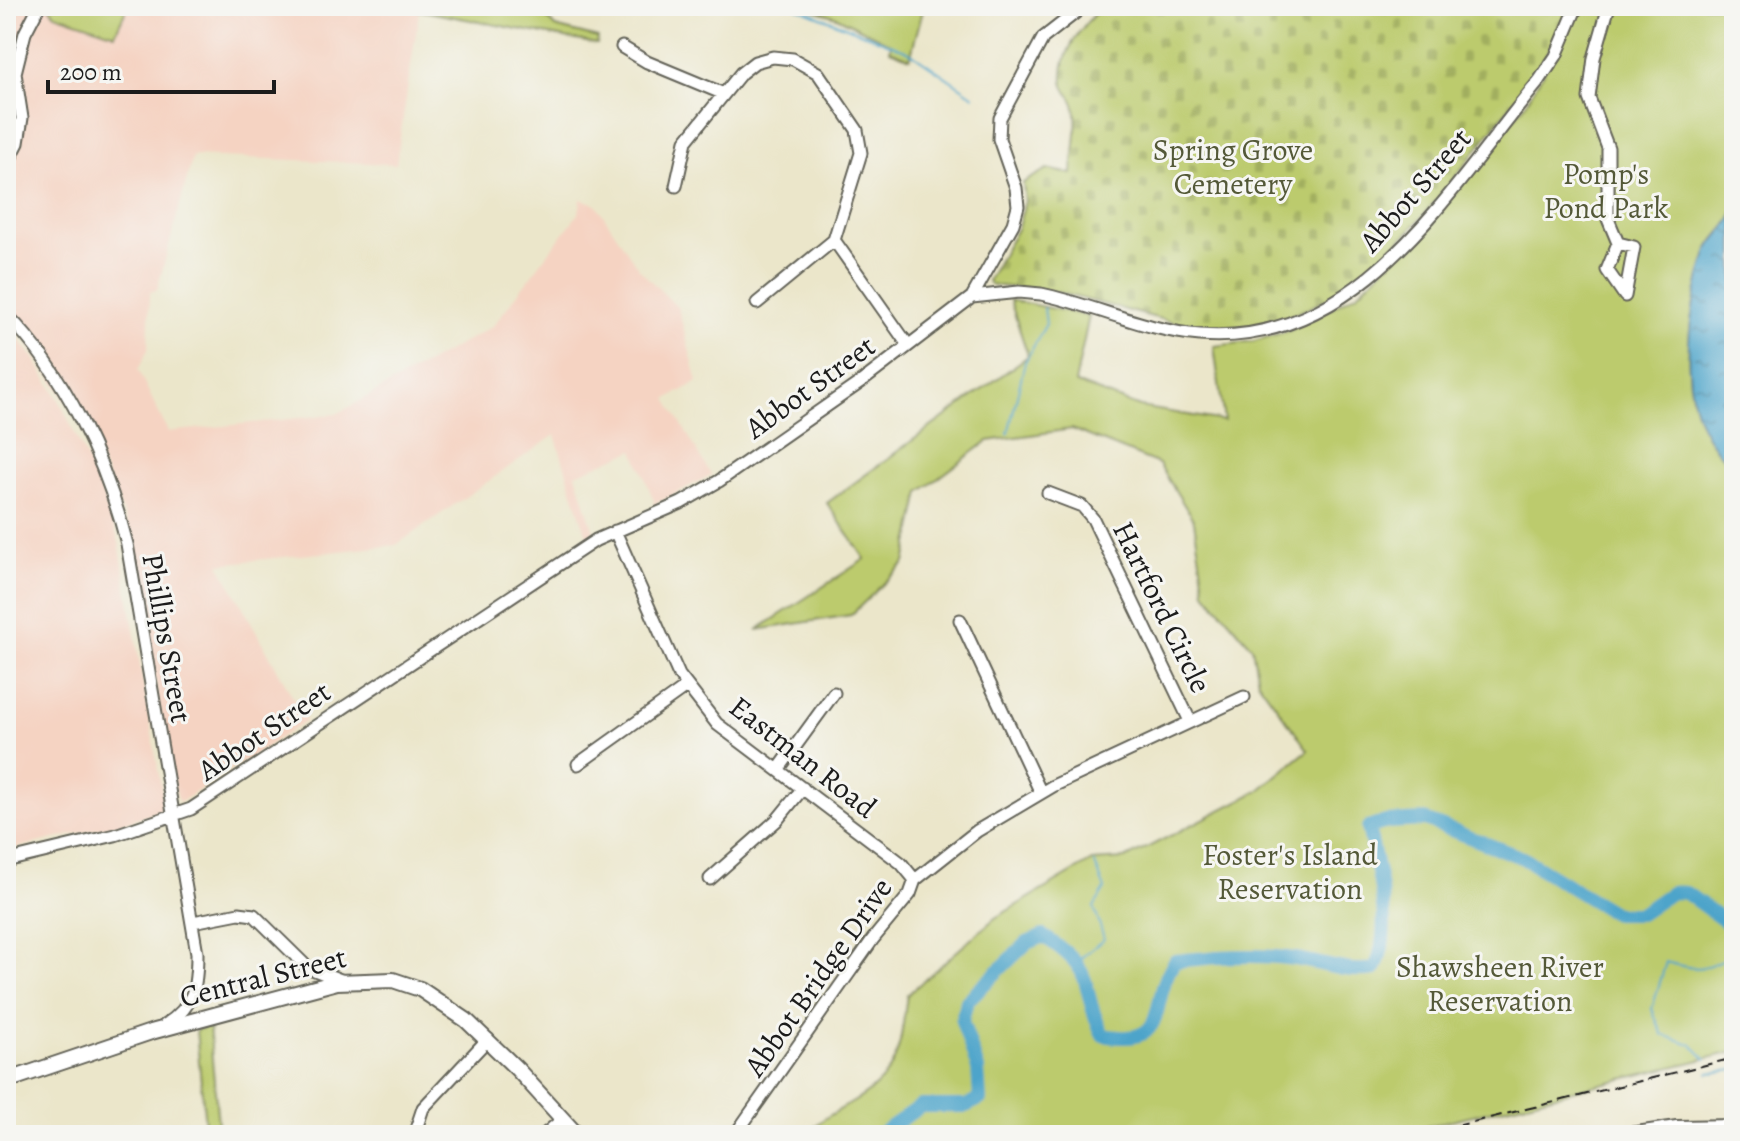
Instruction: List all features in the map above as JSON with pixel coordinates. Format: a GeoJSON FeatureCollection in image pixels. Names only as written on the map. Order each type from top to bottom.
{"type":"FeatureCollection","features":[{"type":"Feature","properties":{"kind":"main road","name":"Central Street"},"geometry":{"type":"LineString","coordinates":[[6,1081],[158,1030],[344,981],[393,980],[420,989],[488,1039],[577,1135]]}},
{"type":"Feature","properties":{"kind":"main road"},"geometry":{"type":"LineString","coordinates":[[1630,1135],[1734,1127]]}},
{"type":"Feature","properties":{"kind":"street"},"geometry":{"type":"LineString","coordinates":[[6,166],[18,143],[22,118],[15,73],[25,33],[39,6]]}},
{"type":"Feature","properties":{"kind":"street"},"geometry":{"type":"LineString","coordinates":[[972,297],[1013,224],[1018,206],[1016,188],[999,139],[1000,118],[1043,38],[1084,6]]}},
{"type":"Feature","properties":{"kind":"street","name":"Abbot Street"},"geometry":{"type":"LineString","coordinates":[[6,861],[191,809],[536,579],[615,531],[667,510],[719,481],[972,297],[1019,292],[1041,294],[1197,335],[1268,329],[1312,314],[1384,267],[1432,215],[1539,81],[1556,56],[1577,6]]}},
{"type":"Feature","properties":{"kind":"street"},"geometry":{"type":"LineString","coordinates":[[1609,6],[1594,58],[1589,98],[1608,148],[1608,219],[1618,243]]}},
{"type":"Feature","properties":{"kind":"street"},"geometry":{"type":"LineString","coordinates":[[622,47],[657,67],[724,94]]}},
{"type":"Feature","properties":{"kind":"street"},"geometry":{"type":"LineString","coordinates":[[676,186],[686,141],[741,73],[765,59],[793,59],[818,73],[857,130],[861,153],[834,240],[757,303]]}},
{"type":"Feature","properties":{"kind":"street"},"geometry":{"type":"LineString","coordinates":[[834,240],[908,345]]}},
{"type":"Feature","properties":{"kind":"street","name":"Phillips Street"},"geometry":{"type":"LineString","coordinates":[[6,314],[44,358],[90,441],[118,508],[127,544],[193,922],[197,962],[194,995],[183,1012],[158,1030]]}},
{"type":"Feature","properties":{"kind":"street","name":"Hartford Circle"},"geometry":{"type":"LineString","coordinates":[[1048,493],[1082,506],[1093,519],[1190,721]]}},
{"type":"Feature","properties":{"kind":"street","name":"Eastman Road"},"geometry":{"type":"LineString","coordinates":[[615,531],[686,687],[717,724],[901,863],[915,880]]}},
{"type":"Feature","properties":{"kind":"street"},"geometry":{"type":"LineString","coordinates":[[960,620],[1041,793]]}},
{"type":"Feature","properties":{"kind":"street"},"geometry":{"type":"LineString","coordinates":[[578,764],[686,687]]}},
{"type":"Feature","properties":{"kind":"street"},"geometry":{"type":"LineString","coordinates":[[778,770],[834,693]]}},
{"type":"Feature","properties":{"kind":"street","name":"Abbot Bridge Drive"},"geometry":{"type":"LineString","coordinates":[[735,1135],[873,939],[910,894],[915,880],[977,831],[1041,793],[1244,697]]}},
{"type":"Feature","properties":{"kind":"street"},"geometry":{"type":"LineString","coordinates":[[710,879],[747,849],[803,788]]}},
{"type":"Feature","properties":{"kind":"street"},"geometry":{"type":"LineString","coordinates":[[193,922],[239,913],[254,915],[307,967],[344,981]]}},
{"type":"Feature","properties":{"kind":"street"},"geometry":{"type":"LineString","coordinates":[[414,1135],[423,1108],[488,1039]]}},
{"type":"Feature","properties":{"kind":"street"},"geometry":{"type":"LineString","coordinates":[[544,1135],[563,1119]]}},
{"type":"Feature","properties":{"kind":"shaded area"},"geometry":{"type":"Polygon","coordinates":[[[6,6],[420,6],[396,164],[193,156],[157,290],[150,292],[148,350],[138,370],[168,432],[337,414],[493,326],[579,213],[581,199],[596,204],[639,269],[678,308],[698,382],[667,399],[711,475],[653,505],[634,450],[576,474],[594,532],[587,536],[555,435],[396,545],[219,564],[306,721],[179,803],[169,765],[139,579],[126,521],[92,440],[6,309],[6,6]]]}},
{"type":"Feature","properties":{"kind":"shaded area"},"geometry":{"type":"Polygon","coordinates":[[[6,324],[34,358],[58,398],[100,487],[119,542],[164,809],[116,825],[6,850],[6,324]]]}},
{"type":"Feature","properties":{"kind":"green space"},"geometry":{"type":"Polygon","coordinates":[[[48,6],[128,6],[115,34],[55,14],[48,6]]]}},
{"type":"Feature","properties":{"kind":"green space"},"geometry":{"type":"Polygon","coordinates":[[[420,6],[536,6],[555,27],[598,38],[597,44],[418,10],[420,6]]]}},
{"type":"Feature","properties":{"kind":"green space"},"geometry":{"type":"Polygon","coordinates":[[[802,6],[924,6],[910,58],[890,50],[891,44],[837,17],[802,6]]]}},
{"type":"Feature","properties":{"kind":"green space","name":"Spring Grove Cemetery"},"geometry":{"type":"Polygon","coordinates":[[[1103,6],[1570,6],[1542,61],[1506,111],[1424,215],[1362,275],[1328,298],[1290,316],[1247,326],[1199,329],[1057,292],[990,285],[988,280],[1018,227],[1025,201],[1023,183],[1047,169],[1072,174],[1076,112],[1064,85],[1065,60],[1074,40],[1103,6]]]}},
{"type":"Feature","properties":{"kind":"green space"},"geometry":{"type":"Polygon","coordinates":[[[1581,6],[1734,6],[1734,209],[1730,220],[1711,245],[1701,276],[1694,305],[1689,365],[1692,394],[1700,422],[1714,446],[1734,466],[1734,1052],[1390,1135],[808,1135],[821,1121],[865,1094],[888,1072],[899,1046],[907,995],[995,918],[1092,861],[1125,859],[1258,791],[1308,750],[1258,681],[1252,647],[1205,592],[1194,521],[1159,464],[1072,429],[988,441],[920,492],[905,563],[851,615],[757,630],[865,559],[827,503],[1028,356],[1010,300],[1089,316],[1075,383],[1140,407],[1224,421],[1214,346],[1254,341],[1291,330],[1358,293],[1435,218],[1526,103],[1581,6]]]}},
{"type":"Feature","properties":{"kind":"green space"},"geometry":{"type":"Polygon","coordinates":[[[6,66],[15,73],[22,118],[6,164],[6,66]]]}},
{"type":"Feature","properties":{"kind":"green space"},"geometry":{"type":"Polygon","coordinates":[[[209,1026],[219,1135],[206,1135],[196,1030],[209,1026]]]}},
{"type":"Feature","properties":{"kind":"water"},"geometry":{"type":"Polygon","coordinates":[[[1734,212],[1734,466],[1714,446],[1700,422],[1692,395],[1689,336],[1707,253],[1734,212]]]}},
{"type":"Feature","properties":{"kind":"waterway"},"geometry":{"type":"LineString","coordinates":[[647,6],[680,6]]}},
{"type":"Feature","properties":{"kind":"waterway"},"geometry":{"type":"LineString","coordinates":[[793,6],[908,51],[974,96]]}},
{"type":"Feature","properties":{"kind":"waterway"},"geometry":{"type":"LineString","coordinates":[[1008,434],[1025,362],[1046,324],[1044,308]]}},
{"type":"Feature","properties":{"kind":"waterway"},"geometry":{"type":"LineString","coordinates":[[879,1135],[921,1106],[966,1106],[980,1099],[978,1069],[962,1021],[967,1001],[1027,943],[1043,936],[1081,970],[1103,1035],[1140,1035],[1150,1028],[1175,961],[1265,956],[1345,969],[1375,969],[1381,953],[1384,918],[1380,881],[1368,828],[1386,822],[1425,820],[1523,858],[1615,914],[1640,914],[1672,892],[1686,893],[1734,928]]}},
{"type":"Feature","properties":{"kind":"waterway"},"geometry":{"type":"LineString","coordinates":[[1076,962],[1104,939],[1094,907],[1105,889],[1094,862]]}},
{"type":"Feature","properties":{"kind":"waterway"},"geometry":{"type":"LineString","coordinates":[[1706,1059],[1691,1044],[1663,1035],[1652,1009],[1666,962],[1701,967],[1734,954]]}},
{"type":"Feature","properties":{"kind":"waterway"},"geometry":{"type":"LineString","coordinates":[[1709,1073],[1734,1070]]}},
{"type":"Feature","properties":{"kind":"railway"},"geometry":{"type":"LineString","coordinates":[[1420,1135],[1734,1058]]}},
{"type":"Feature","properties":{"kind":"park label","name":"Pomp's Pond Park"},"geometry":{"type":"Point","coordinates":[1606,191]}},
{"type":"Feature","properties":{"kind":"park label","name":"Foster's Island Reservation"},"geometry":{"type":"Point","coordinates":[1290,872]}},
{"type":"Feature","properties":{"kind":"park label","name":"Shawsheen River Reservation"},"geometry":{"type":"Point","coordinates":[1500,984]}}]}
